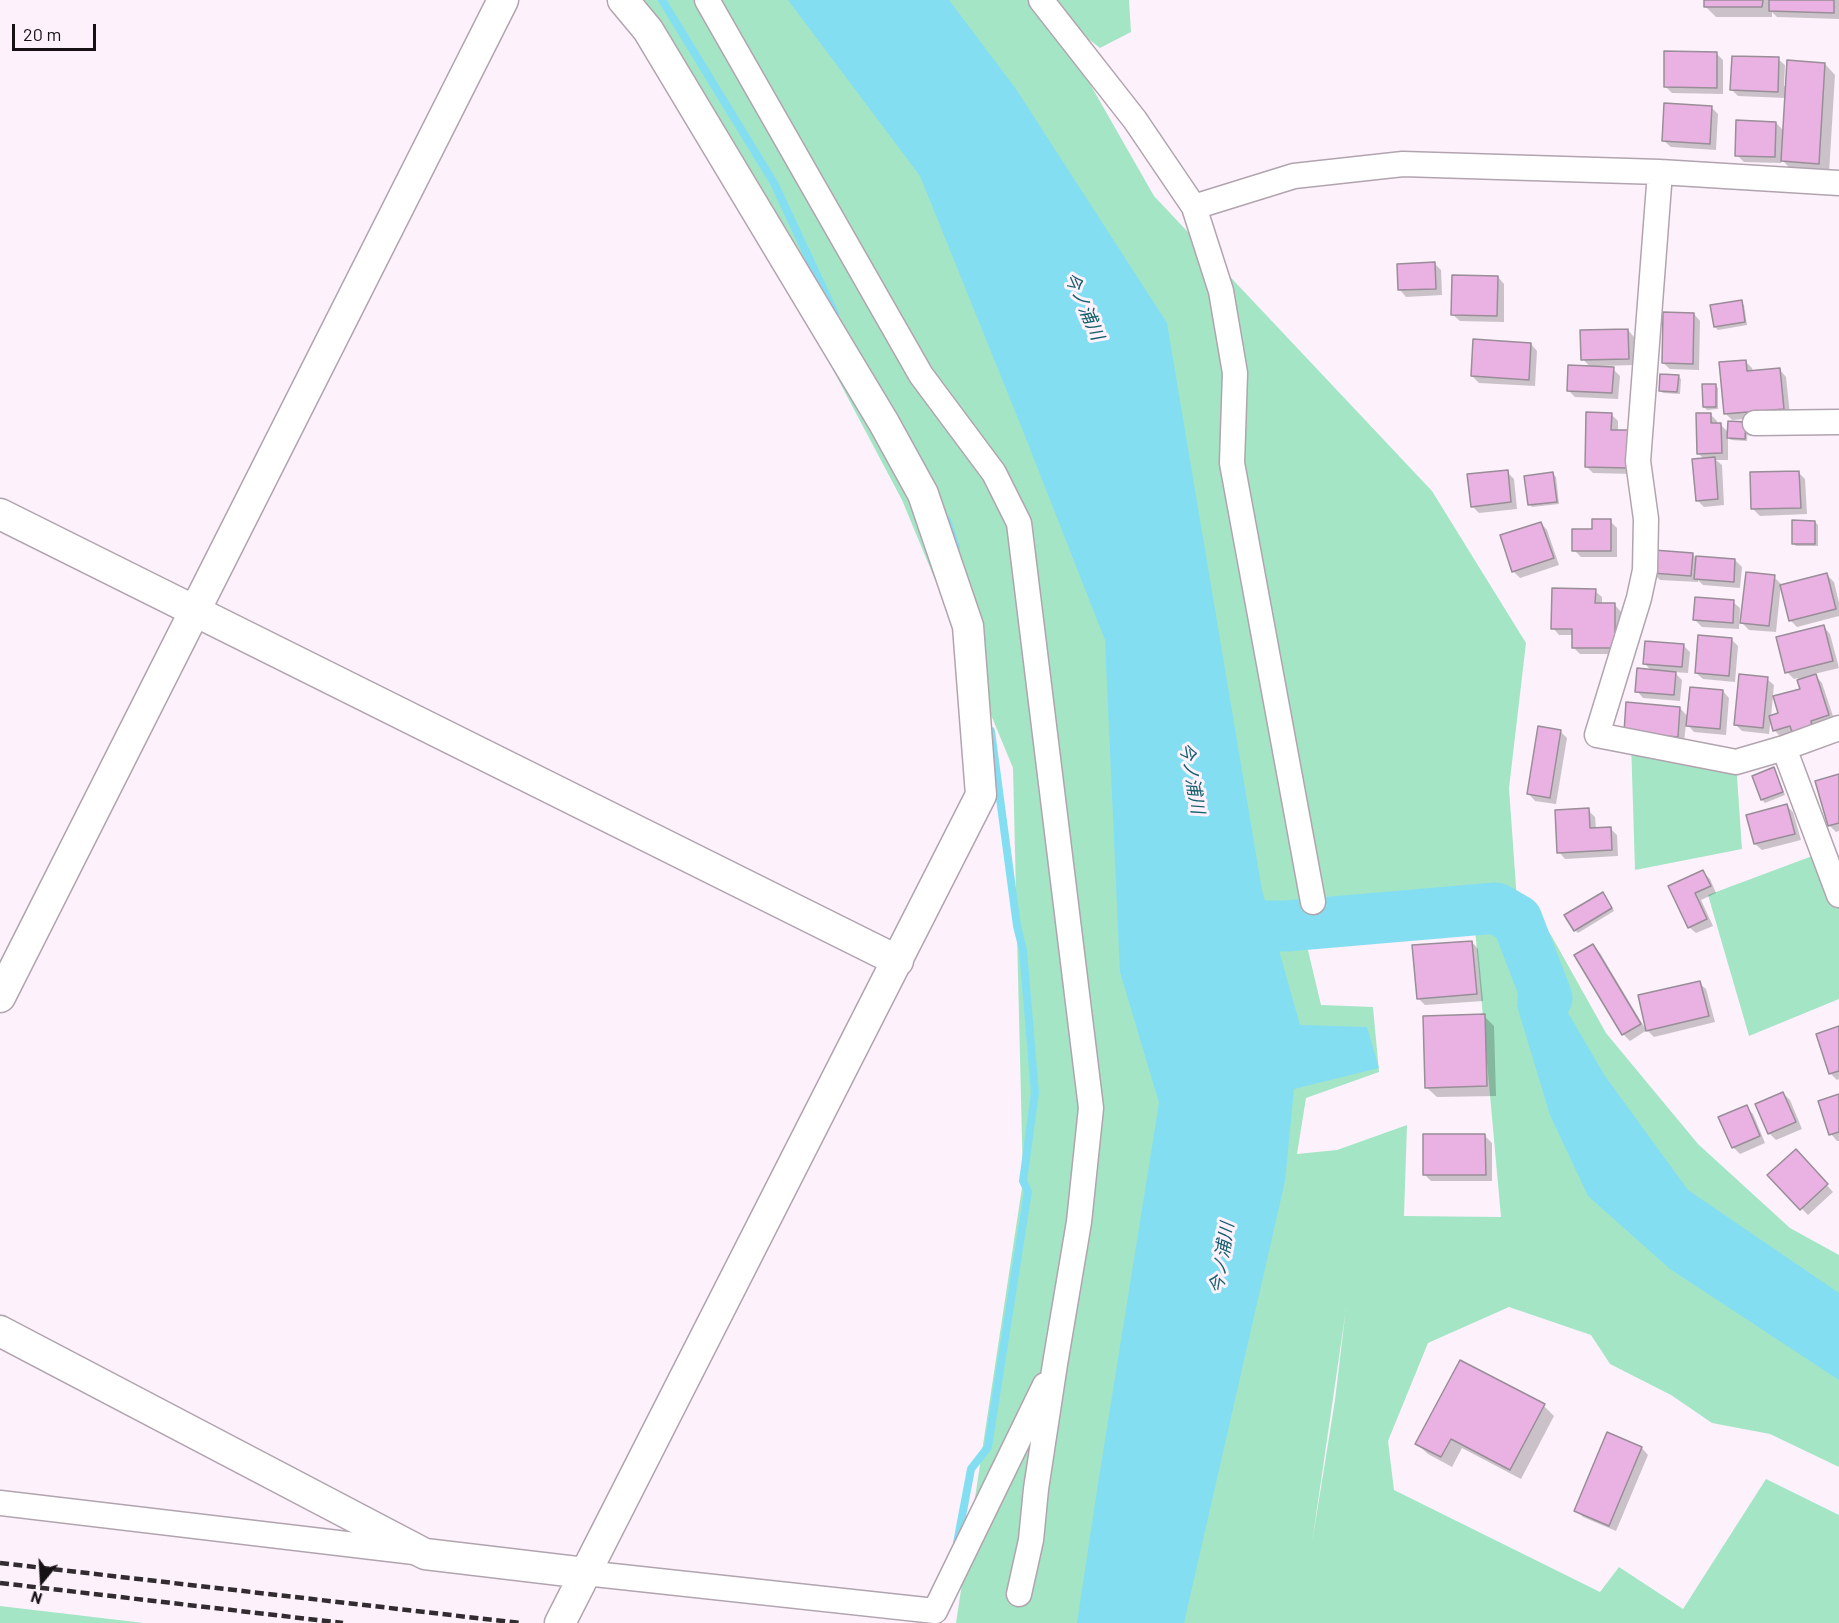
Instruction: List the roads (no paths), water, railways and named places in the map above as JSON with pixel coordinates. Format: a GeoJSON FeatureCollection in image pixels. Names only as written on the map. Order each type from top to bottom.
{"type":"FeatureCollection","features":[{"type":"Feature","properties":{"kind":"street"},"geometry":{"type":"LineString","coordinates":[[0,997],[503,0]]}},
{"type":"Feature","properties":{"kind":"street"},"geometry":{"type":"LineString","coordinates":[[560,1623],[981,795],[968,626],[923,494],[884,423],[648,30],[623,0]]}},
{"type":"Feature","properties":{"kind":"street"},"geometry":{"type":"LineString","coordinates":[[707,0],[915,365],[994,473],[1019,523],[1091,1108],[1079,1222],[1036,1489],[1031,1540],[1019,1594]]}},
{"type":"Feature","properties":{"kind":"street"},"geometry":{"type":"LineString","coordinates":[[1041,0],[1135,120],[1194,207],[1221,291],[1235,373],[1232,463],[1313,902]]}},
{"type":"Feature","properties":{"kind":"street"},"geometry":{"type":"LineString","coordinates":[[1194,207],[1294,176],[1403,164],[1660,172],[1839,183]]}},
{"type":"Feature","properties":{"kind":"street"},"geometry":{"type":"LineString","coordinates":[[1660,172],[1638,461],[1646,519],[1645,570],[1639,598],[1597,735],[1736,762],[1839,728]]}},
{"type":"Feature","properties":{"kind":"street"},"geometry":{"type":"LineString","coordinates":[[1755,423],[1839,423]]}},
{"type":"Feature","properties":{"kind":"street"},"geometry":{"type":"LineString","coordinates":[[0,514],[898,961]]}},
{"type":"Feature","properties":{"kind":"street"},"geometry":{"type":"LineString","coordinates":[[1784,748],[1839,895]]}},
{"type":"Feature","properties":{"kind":"street"},"geometry":{"type":"LineString","coordinates":[[0,1331],[425,1554]]}},
{"type":"Feature","properties":{"kind":"street"},"geometry":{"type":"LineString","coordinates":[[0,1503],[934,1617],[1055,1364]]}},
{"type":"Feature","properties":{"kind":"water","name":"今ノ浦川"},"geometry":{"type":"Polygon","coordinates":[[[788,0],[949,0],[1016,89],[1167,323],[1262,890],[1300,1025],[1367,1027],[1379,1068],[1294,1089],[1285,1181],[1184,1623],[1077,1623],[1159,1103],[1120,972],[1105,640],[920,176],[788,0]]]}},
{"type":"Feature","properties":{"kind":"water"},"geometry":{"type":"Polygon","coordinates":[[[1522,934],[1605,1076],[1688,1190],[1839,1293],[1839,1380],[1670,1269],[1588,1196],[1550,1115],[1517,1006],[1522,934]]]}},
{"type":"Feature","properties":{"kind":"waterway"},"geometry":{"type":"LineString","coordinates":[[662,0],[774,183],[835,314]]}},
{"type":"Feature","properties":{"kind":"waterway"},"geometry":{"type":"LineString","coordinates":[[947,520],[956,547]]}},
{"type":"Feature","properties":{"kind":"waterway"},"geometry":{"type":"LineString","coordinates":[[957,1543],[971,1469],[988,1447],[1028,1191],[1023,1181],[1035,1093],[1023,950],[1017,926],[991,731]]}},
{"type":"Feature","properties":{"kind":"waterway"},"geometry":{"type":"LineString","coordinates":[[1218,926],[1286,926],[1496,908],[1517,920],[1547,998]]}},
{"type":"Feature","properties":{"kind":"railway"},"geometry":{"type":"LineString","coordinates":[[0,1563],[520,1623]]}},
{"type":"Feature","properties":{"kind":"railway"},"geometry":{"type":"LineString","coordinates":[[0,1583],[343,1623]]}}]}
